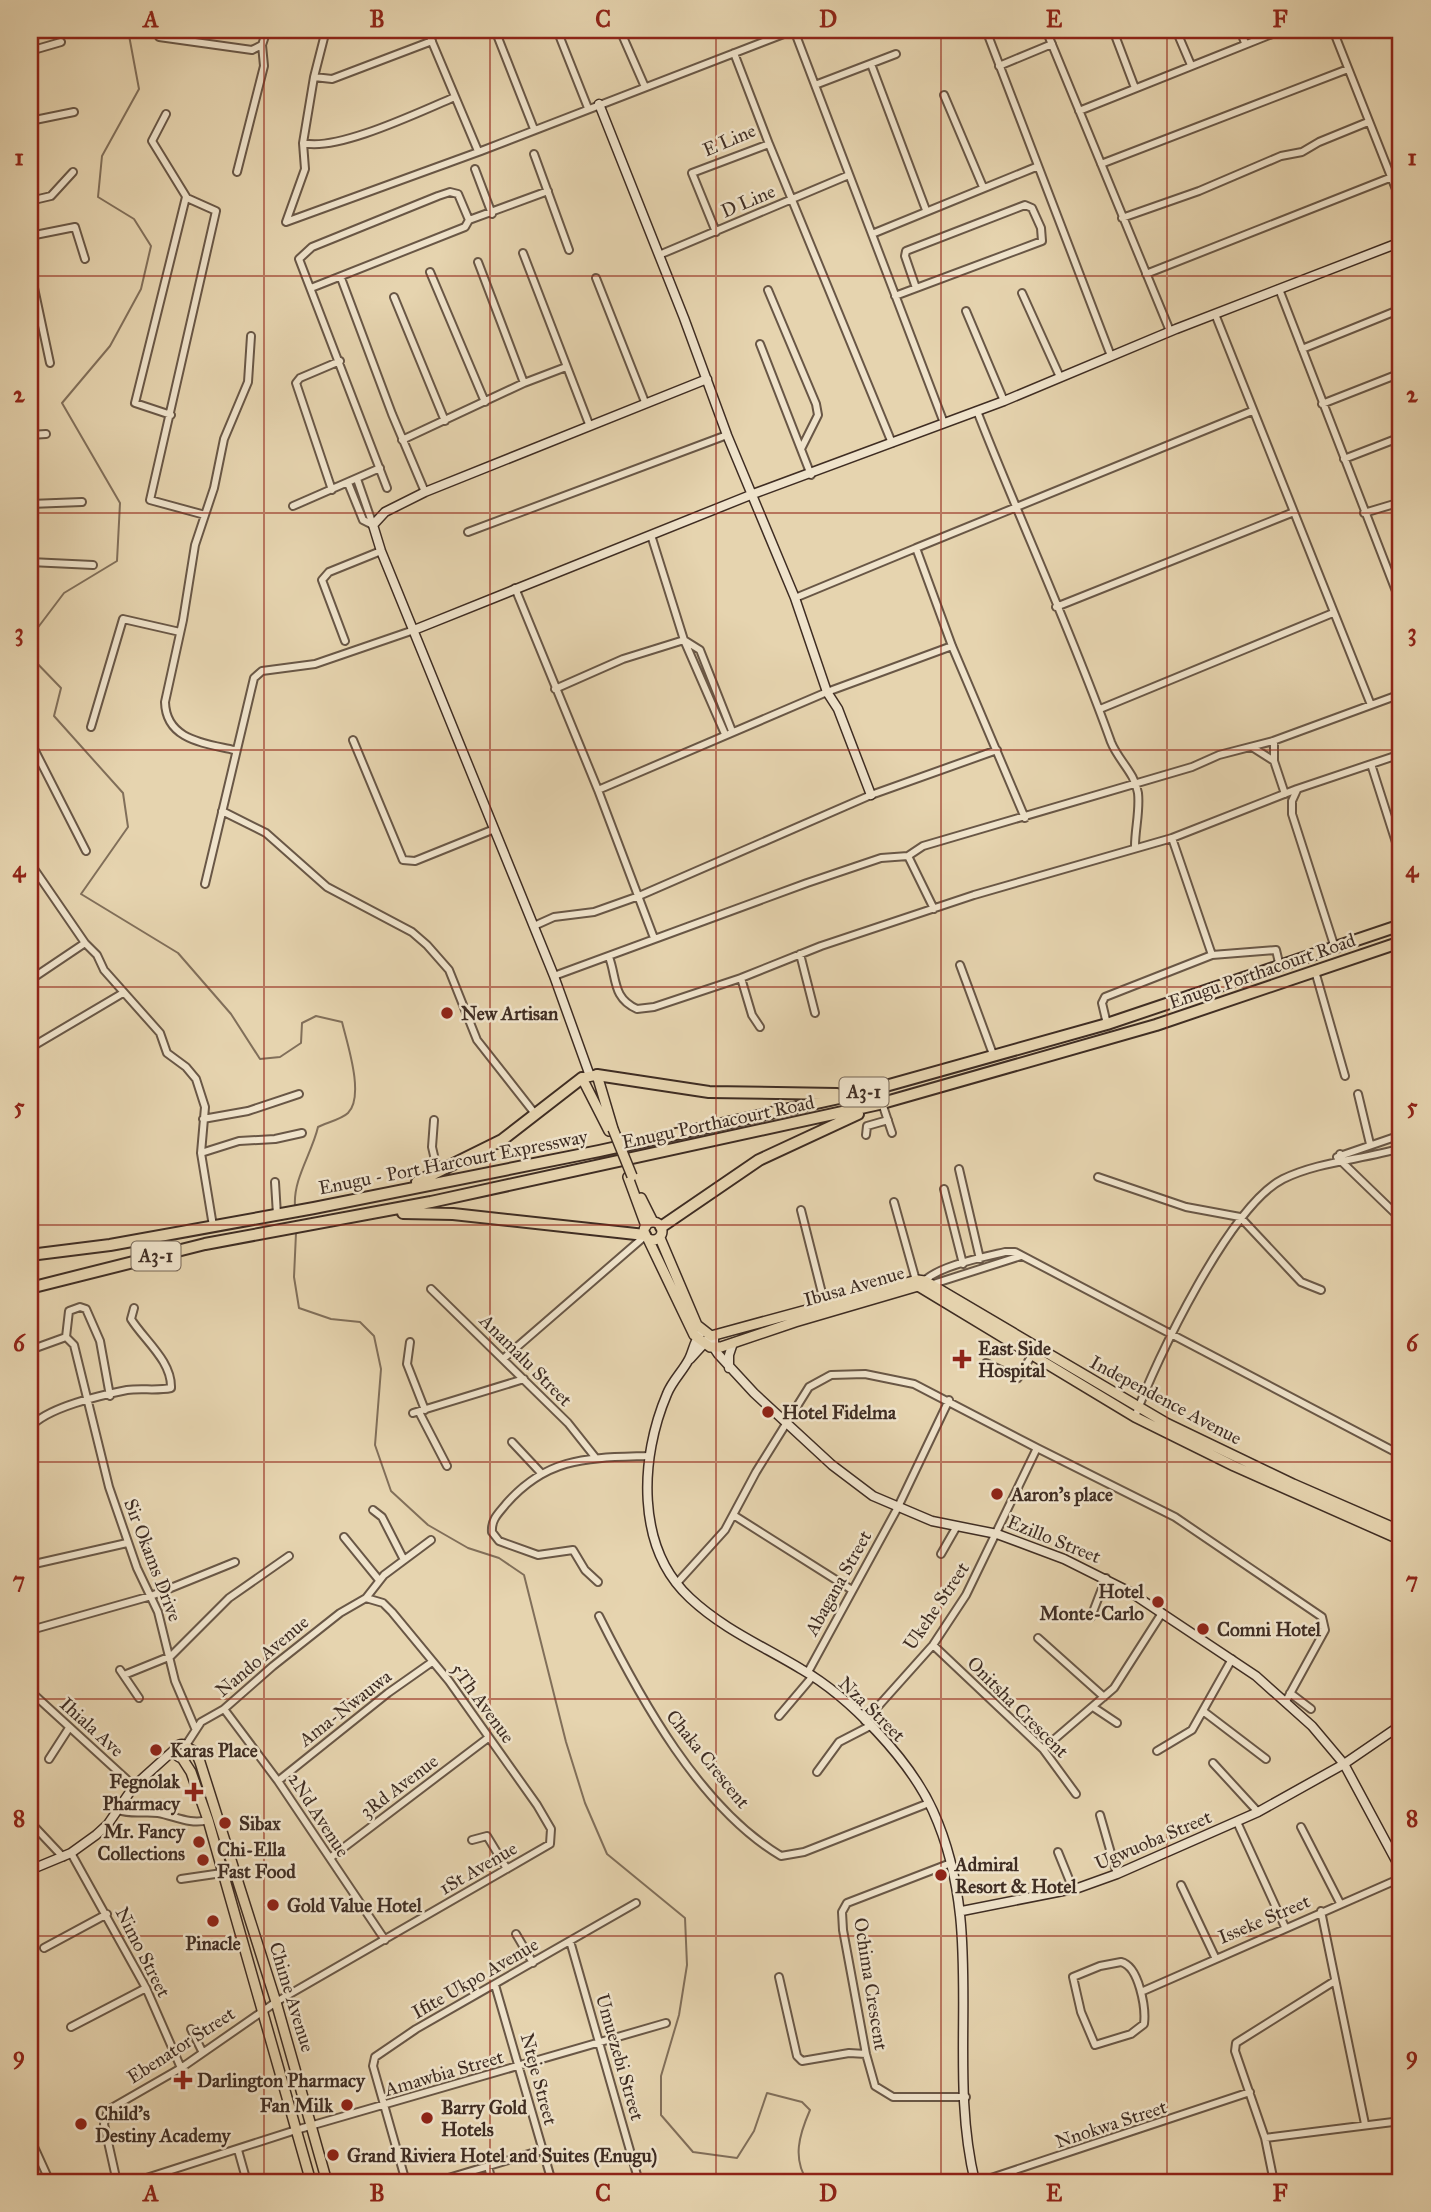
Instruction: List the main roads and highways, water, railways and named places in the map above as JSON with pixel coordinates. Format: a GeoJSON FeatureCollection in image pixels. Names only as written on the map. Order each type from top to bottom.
{"type":"FeatureCollection","features":[{"type":"Feature","properties":{"kind":"highway","name":"Enugu - Port Harcourt Expressway"},"geometry":{"type":"LineString","coordinates":[[30,1255],[110,1245],[279,1215],[857,1094],[1107,1024],[1401,925]]}},
{"type":"Feature","properties":{"kind":"highway","name":"Enugu Porthacourt Road"},"geometry":{"type":"LineString","coordinates":[[30,1288],[162,1254],[375,1213],[881,1103],[1086,1046],[1401,942]]}},
{"type":"Feature","properties":{"kind":"highway"},"geometry":{"type":"LineString","coordinates":[[403,1190],[502,1140],[590,1076],[709,1092],[857,1094]]}},
{"type":"Feature","properties":{"kind":"highway"},"geometry":{"type":"LineString","coordinates":[[375,1213],[453,1214],[651,1232],[759,1160],[881,1103]]}},
{"type":"Feature","properties":{"kind":"main road","name":"Ezillo Street"},"geometry":{"type":"LineString","coordinates":[[590,1076],[611,1130]]}},
{"type":"Feature","properties":{"kind":"main road","name":"Ezillo Street"},"geometry":{"type":"LineString","coordinates":[[590,1076],[651,1232],[707,1340]]}},
{"type":"Feature","properties":{"kind":"main road","name":"Ibusa Avenue"},"geometry":{"type":"LineString","coordinates":[[707,1340],[825,1305],[923,1284]]}},
{"type":"Feature","properties":{"kind":"main road","name":"Ibusa Avenue"},"geometry":{"type":"LineString","coordinates":[[707,1340],[733,1343],[923,1284]]}},
{"type":"Feature","properties":{"kind":"main road","name":"Independence Avenue"},"geometry":{"type":"LineString","coordinates":[[923,1284],[1032,1356],[1047,1359]]}},
{"type":"Feature","properties":{"kind":"main road","name":"Independence Avenue"},"geometry":{"type":"LineString","coordinates":[[923,1284],[1137,1412],[1263,1479],[1401,1540]]}},
{"type":"Feature","properties":{"kind":"main road","name":"Independence Avenue"},"geometry":{"type":"LineString","coordinates":[[1137,1412],[1401,1531]]}},
{"type":"Feature","properties":{"kind":"main road","name":"Chime Avenue"},"geometry":{"type":"LineString","coordinates":[[187,1747],[196,1752],[200,1762],[276,2002],[327,2182]]}},
{"type":"Feature","properties":{"kind":"main road","name":"Chime Avenue"},"geometry":{"type":"LineString","coordinates":[[178,1755],[191,1772],[208,1820],[311,2182]]}},
{"type":"Feature","properties":{"kind":"waterway"},"geometry":{"type":"LineString","coordinates":[[30,638],[64,593],[117,561],[120,503],[62,403],[110,346],[141,289],[151,246],[134,219],[98,197],[102,156],[139,89],[128,30]]}},
{"type":"Feature","properties":{"kind":"waterway"},"geometry":{"type":"LineString","coordinates":[[30,656],[61,688],[54,716],[123,793],[128,827],[81,894],[178,953],[231,1014],[260,1059],[280,1057],[301,1043],[302,1023],[316,1016],[342,1022],[355,1082],[353,1105],[345,1115],[318,1127],[297,1186],[295,1206]]}},
{"type":"Feature","properties":{"kind":"waterway"},"geometry":{"type":"LineString","coordinates":[[296,1233],[294,1277],[299,1308],[331,1319],[360,1322],[374,1336],[381,1369],[375,1445],[391,1491],[428,1525],[468,1548],[499,1558],[524,1575],[566,1742],[585,1803],[607,1854],[685,1918],[687,1965],[679,2015],[661,2076],[661,2115],[693,2152],[737,2158],[754,2131],[767,2093],[802,2102],[810,2110],[799,2147],[800,2165],[808,2182]]}},
{"type":"Feature","properties":{"kind":"place","name":"New Artisan"},"geometry":{"type":"Point","coordinates":[447,1013]}},
{"type":"Feature","properties":{"kind":"place","name":"East Side Hospital"},"geometry":{"type":"Point","coordinates":[962,1359]}},
{"type":"Feature","properties":{"kind":"place","name":"Hotel Fidelma"},"geometry":{"type":"Point","coordinates":[768,1412]}},
{"type":"Feature","properties":{"kind":"place","name":"Aaron’s place"},"geometry":{"type":"Point","coordinates":[997,1494]}},
{"type":"Feature","properties":{"kind":"place","name":"Hotel Monte-Carlo"},"geometry":{"type":"Point","coordinates":[1158,1602]}},
{"type":"Feature","properties":{"kind":"place","name":"Comni Hotel"},"geometry":{"type":"Point","coordinates":[1203,1629]}},
{"type":"Feature","properties":{"kind":"place","name":"Karas Place"},"geometry":{"type":"Point","coordinates":[156,1750]}},
{"type":"Feature","properties":{"kind":"place","name":"Fegnolak Pharmacy"},"geometry":{"type":"Point","coordinates":[194,1792]}},
{"type":"Feature","properties":{"kind":"place","name":"Sibax"},"geometry":{"type":"Point","coordinates":[225,1823]}},
{"type":"Feature","properties":{"kind":"place","name":"Mr. Fancy Collections"},"geometry":{"type":"Point","coordinates":[199,1842]}},
{"type":"Feature","properties":{"kind":"place","name":"Chi-Ella Fast Food"},"geometry":{"type":"Point","coordinates":[203,1860]}},
{"type":"Feature","properties":{"kind":"place","name":"Admiral Resort & Hotel"},"geometry":{"type":"Point","coordinates":[941,1875]}},
{"type":"Feature","properties":{"kind":"place","name":"Gold Value Hotel"},"geometry":{"type":"Point","coordinates":[273,1905]}},
{"type":"Feature","properties":{"kind":"place","name":"Pinacle"},"geometry":{"type":"Point","coordinates":[213,1921]}},
{"type":"Feature","properties":{"kind":"place","name":"Darlington Pharmacy"},"geometry":{"type":"Point","coordinates":[183,2080]}},
{"type":"Feature","properties":{"kind":"place","name":"Fan Milk"},"geometry":{"type":"Point","coordinates":[347,2105]}},
{"type":"Feature","properties":{"kind":"place","name":"Barry Gold Hotels"},"geometry":{"type":"Point","coordinates":[427,2118]}},
{"type":"Feature","properties":{"kind":"place","name":"Child's Destiny Academy"},"geometry":{"type":"Point","coordinates":[81,2124]}},
{"type":"Feature","properties":{"kind":"place","name":"Grand Riviera Hotel and Suites (Enugu)"},"geometry":{"type":"Point","coordinates":[333,2155]}}]}
